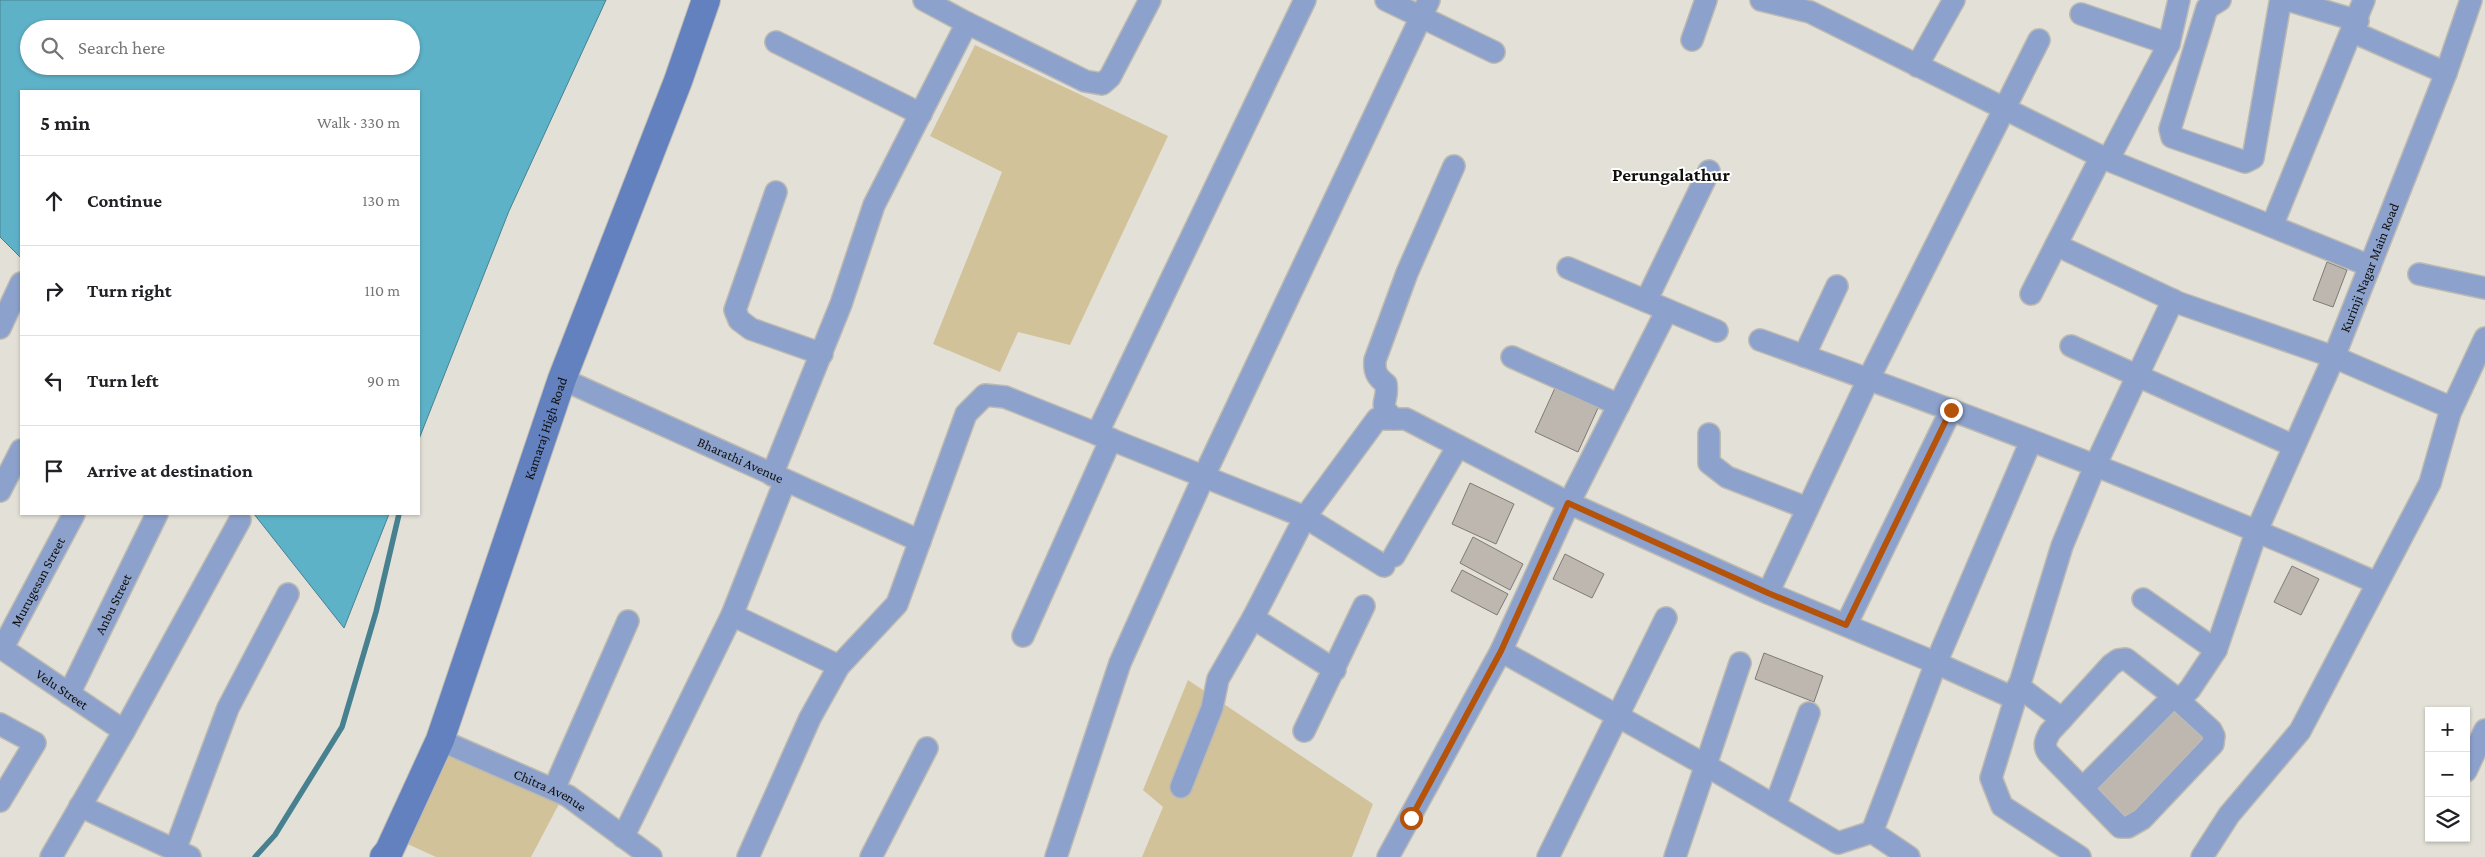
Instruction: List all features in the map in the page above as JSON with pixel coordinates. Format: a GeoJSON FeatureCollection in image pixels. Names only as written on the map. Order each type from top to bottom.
{"type":"FeatureCollection","features":[{"type":"Feature","properties":{"kind":"street","name":"Kamaraj High Road"},"geometry":{"type":"LineString","coordinates":[[392,855],[440,740],[562,379],[678,80],[706,0]]}},
{"type":"Feature","properties":{"kind":"street"},"geometry":{"type":"LineString","coordinates":[[924,0],[1085,81],[1102,84],[1110,77],[1150,0]]}},
{"type":"Feature","properties":{"kind":"street"},"geometry":{"type":"LineString","coordinates":[[1023,636],[1104,436],[1305,0]]}},
{"type":"Feature","properties":{"kind":"street"},"geometry":{"type":"LineString","coordinates":[[1386,0],[1425,9],[1494,52]]}},
{"type":"Feature","properties":{"kind":"street"},"geometry":{"type":"LineString","coordinates":[[1692,40],[1706,0]]}},
{"type":"Feature","properties":{"kind":"street"},"geometry":{"type":"LineString","coordinates":[[1761,0],[1812,6],[1917,66],[2105,158],[2370,266]]}},
{"type":"Feature","properties":{"kind":"street"},"geometry":{"type":"LineString","coordinates":[[1917,66],[1954,0]]}},
{"type":"Feature","properties":{"kind":"street"},"geometry":{"type":"LineString","coordinates":[[2032,294],[2056,246],[2169,44],[2179,0]]}},
{"type":"Feature","properties":{"kind":"street"},"geometry":{"type":"LineString","coordinates":[[2220,0],[2207,8],[2170,129],[2172,137],[2245,162],[2252,158],[2280,3],[2291,1],[2355,27],[2446,73]]}},
{"type":"Feature","properties":{"kind":"street"},"geometry":{"type":"LineString","coordinates":[[2272,226],[2355,27],[2364,0]]}},
{"type":"Feature","properties":{"kind":"street","name":"Kurinji Nagar Main Road"},"geometry":{"type":"LineString","coordinates":[[2083,788],[2168,702],[2190,690],[2216,650],[2257,530],[2334,357],[2446,73],[2471,0]]}},
{"type":"Feature","properties":{"kind":"street"},"geometry":{"type":"LineString","coordinates":[[1056,857],[1120,663],[1204,476],[1425,9]]}},
{"type":"Feature","properties":{"kind":"street"},"geometry":{"type":"LineString","coordinates":[[2081,14],[2169,44]]}},
{"type":"Feature","properties":{"kind":"street"},"geometry":{"type":"LineString","coordinates":[[623,837],[732,615],[822,354],[842,304],[874,204],[967,23]]}},
{"type":"Feature","properties":{"kind":"street"},"geometry":{"type":"LineString","coordinates":[[1768,593],[1868,378],[2006,110],[2039,40]]}},
{"type":"Feature","properties":{"kind":"street"},"geometry":{"type":"LineString","coordinates":[[776,42],[921,114]]}},
{"type":"Feature","properties":{"kind":"street"},"geometry":{"type":"LineString","coordinates":[[1394,419],[1384,410],[1382,403],[1387,392],[1386,384],[1378,378],[1374,370],[1375,360],[1408,273],[1454,166]]}},
{"type":"Feature","properties":{"kind":"street"},"geometry":{"type":"LineString","coordinates":[[1646,300],[1709,171]]}},
{"type":"Feature","properties":{"kind":"street"},"geometry":{"type":"LineString","coordinates":[[776,192],[735,310],[739,320],[751,329],[822,354]]}},
{"type":"Feature","properties":{"kind":"street"},"geometry":{"type":"LineString","coordinates":[[2056,246],[2173,300],[2334,357],[2452,408]]}},
{"type":"Feature","properties":{"kind":"street"},"geometry":{"type":"LineString","coordinates":[[1568,268],[1717,332]]}},
{"type":"Feature","properties":{"kind":"street"},"geometry":{"type":"LineString","coordinates":[[2419,274],[2485,288]]}},
{"type":"Feature","properties":{"kind":"street"},"geometry":{"type":"LineString","coordinates":[[0,328],[20,285]]}},
{"type":"Feature","properties":{"kind":"street"},"geometry":{"type":"LineString","coordinates":[[1804,356],[1837,286]]}},
{"type":"Feature","properties":{"kind":"street"},"geometry":{"type":"LineString","coordinates":[[2080,857],[2002,806],[1991,778],[2062,546],[2094,466],[2173,300]]}},
{"type":"Feature","properties":{"kind":"street"},"geometry":{"type":"LineString","coordinates":[[1388,857],[1501,651],[1568,503],[1667,310]]}},
{"type":"Feature","properties":{"kind":"street"},"geometry":{"type":"LineString","coordinates":[[2202,857],[2230,815],[2300,730],[2430,483],[2452,408],[2485,338]]}},
{"type":"Feature","properties":{"kind":"street"},"geometry":{"type":"LineString","coordinates":[[1760,340],[1868,378],[2257,530],[2377,583]]}},
{"type":"Feature","properties":{"kind":"street"},"geometry":{"type":"LineString","coordinates":[[2071,346],[2294,446]]}},
{"type":"Feature","properties":{"kind":"street"},"geometry":{"type":"LineString","coordinates":[[1512,357],[1619,405]]}},
{"type":"Feature","properties":{"kind":"street","name":"Bharathi Avenue"},"geometry":{"type":"LineString","coordinates":[[562,379],[920,541]]}},
{"type":"Feature","properties":{"kind":"street"},"geometry":{"type":"LineString","coordinates":[[748,857],[810,718],[839,666],[897,604],[966,414],[985,395],[1005,397],[1305,516],[1389,561],[1458,446]]}},
{"type":"Feature","properties":{"kind":"street"},"geometry":{"type":"LineString","coordinates":[[1846,625],[1951,410]]}},
{"type":"Feature","properties":{"kind":"street"},"geometry":{"type":"LineString","coordinates":[[1181,787],[1212,708],[1218,679],[1253,618],[1305,516],[1378,420],[1406,419],[1568,503],[1768,593],[1936,663],[2016,692],[2062,719]]}},
{"type":"Feature","properties":{"kind":"street"},"geometry":{"type":"LineString","coordinates":[[1709,434],[1709,463],[1726,477],[1807,508]]}},
{"type":"Feature","properties":{"kind":"street"},"geometry":{"type":"LineString","coordinates":[[1501,651],[1775,806],[1835,850],[1872,832],[1936,663],[2031,441]]}},
{"type":"Feature","properties":{"kind":"street"},"geometry":{"type":"LineString","coordinates":[[0,491],[20,452]]}},
{"type":"Feature","properties":{"kind":"street","name":"Murugesan Street"},"geometry":{"type":"LineString","coordinates":[[1,648],[73,515]]}},
{"type":"Feature","properties":{"kind":"street","name":"Anbu Street"},"geometry":{"type":"LineString","coordinates":[[69,694],[157,515]]}},
{"type":"Feature","properties":{"kind":"street"},"geometry":{"type":"LineString","coordinates":[[51,857],[124,731],[240,520]]}},
{"type":"Feature","properties":{"kind":"street"},"geometry":{"type":"LineString","coordinates":[[80,806],[183,854],[228,708],[288,594]]}},
{"type":"Feature","properties":{"kind":"street"},"geometry":{"type":"LineString","coordinates":[[2143,599],[2216,650]]}},
{"type":"Feature","properties":{"kind":"street"},"geometry":{"type":"LineString","coordinates":[[1304,731],[1335,670],[1364,606]]}},
{"type":"Feature","properties":{"kind":"street"},"geometry":{"type":"LineString","coordinates":[[732,615],[839,666]]}},
{"type":"Feature","properties":{"kind":"street"},"geometry":{"type":"LineString","coordinates":[[1253,618],[1335,670]]}},
{"type":"Feature","properties":{"kind":"street"},"geometry":{"type":"LineString","coordinates":[[1548,857],[1666,618]]}},
{"type":"Feature","properties":{"kind":"street"},"geometry":{"type":"LineString","coordinates":[[554,789],[628,622]]}},
{"type":"Feature","properties":{"kind":"street","name":"Velu Street"},"geometry":{"type":"LineString","coordinates":[[1,648],[124,731]]}},
{"type":"Feature","properties":{"kind":"street"},"geometry":{"type":"LineString","coordinates":[[2126,659],[2176,698],[2211,730],[2214,736],[2213,744],[2142,819],[2128,827],[2120,826],[2045,748],[2045,740],[2062,719],[2118,660],[2126,659]]}},
{"type":"Feature","properties":{"kind":"street"},"geometry":{"type":"LineString","coordinates":[[1675,857],[1740,663]]}},
{"type":"Feature","properties":{"kind":"street"},"geometry":{"type":"LineString","coordinates":[[1775,806],[1809,713]]}},
{"type":"Feature","properties":{"kind":"street"},"geometry":{"type":"LineString","coordinates":[[0,724],[34,743],[0,801]]}},
{"type":"Feature","properties":{"kind":"street"},"geometry":{"type":"LineString","coordinates":[[2475,762],[2485,730]]}},
{"type":"Feature","properties":{"kind":"street","name":"Chitra Avenue"},"geometry":{"type":"LineString","coordinates":[[440,740],[568,796],[651,857]]}},
{"type":"Feature","properties":{"kind":"street"},"geometry":{"type":"LineString","coordinates":[[871,857],[927,748]]}},
{"type":"Feature","properties":{"kind":"street"},"geometry":{"type":"LineString","coordinates":[[1872,832],[1909,857]]}},
{"type":"Feature","properties":{"kind":"shaded area"},"geometry":{"type":"Polygon","coordinates":[[[975,45],[1168,136],[1070,345],[1018,332],[1000,372],[933,344],[1002,172],[930,136],[975,45]]]}},
{"type":"Feature","properties":{"kind":"shaded area"},"geometry":{"type":"Polygon","coordinates":[[[1188,680],[1373,804],[1352,857],[1142,857],[1163,807],[1143,790],[1188,680]]]}},
{"type":"Feature","properties":{"kind":"shaded area"},"geometry":{"type":"Polygon","coordinates":[[[439,751],[559,804],[531,857],[436,857],[401,841],[439,751]]]}},
{"type":"Feature","properties":{"kind":"water"},"geometry":{"type":"Polygon","coordinates":[[[0,0],[606,0],[509,211],[420,436],[420,90],[20,90],[20,257],[0,237],[0,0]]]}},
{"type":"Feature","properties":{"kind":"water"},"geometry":{"type":"Polygon","coordinates":[[[255,515],[389,515],[344,628],[255,515]]]}},
{"type":"Feature","properties":{"kind":"building"},"geometry":{"type":"Polygon","coordinates":[[[2327,262],[2347,270],[2333,307],[2313,300],[2327,262]]]}},
{"type":"Feature","properties":{"kind":"building"},"geometry":{"type":"Polygon","coordinates":[[[1555,388],[1598,408],[1578,452],[1535,432],[1555,388]]]}},
{"type":"Feature","properties":{"kind":"building"},"geometry":{"type":"Polygon","coordinates":[[[1470,483],[1514,504],[1496,544],[1452,524],[1470,483]]]}},
{"type":"Feature","properties":{"kind":"building"},"geometry":{"type":"Polygon","coordinates":[[[1473,537],[1523,564],[1510,590],[1460,563],[1473,537]]]}},
{"type":"Feature","properties":{"kind":"building"},"geometry":{"type":"Polygon","coordinates":[[[1565,554],[1604,574],[1592,598],[1553,579],[1565,554]]]}},
{"type":"Feature","properties":{"kind":"building"},"geometry":{"type":"Polygon","coordinates":[[[2292,566],[2319,579],[2301,615],[2274,602],[2292,566]]]}},
{"type":"Feature","properties":{"kind":"building"},"geometry":{"type":"Polygon","coordinates":[[[1462,570],[1508,594],[1497,615],[1451,591],[1462,570]]]}},
{"type":"Feature","properties":{"kind":"building"},"geometry":{"type":"Polygon","coordinates":[[[1764,653],[1823,676],[1814,702],[1755,679],[1764,653]]]}},
{"type":"Feature","properties":{"kind":"building"},"geometry":{"type":"Polygon","coordinates":[[[2173,704],[2206,736],[2124,822],[2090,789],[2173,704]]]}},
{"type":"Feature","properties":{"kind":"waterway"},"geometry":{"type":"LineString","coordinates":[[255,857],[275,835],[342,727],[376,612],[399,515]]}},
{"type":"Feature","properties":{"kind":"district","name":"Perungalathur"},"geometry":{"type":"Point","coordinates":[1671,174]}},
{"type":"Feature","properties":{"kind":"route"},"geometry":{"type":"LineString","coordinates":[[1411,818],[1501,651],[1568,503],[1768,593],[1846,625],[1951,410]]}}]}
